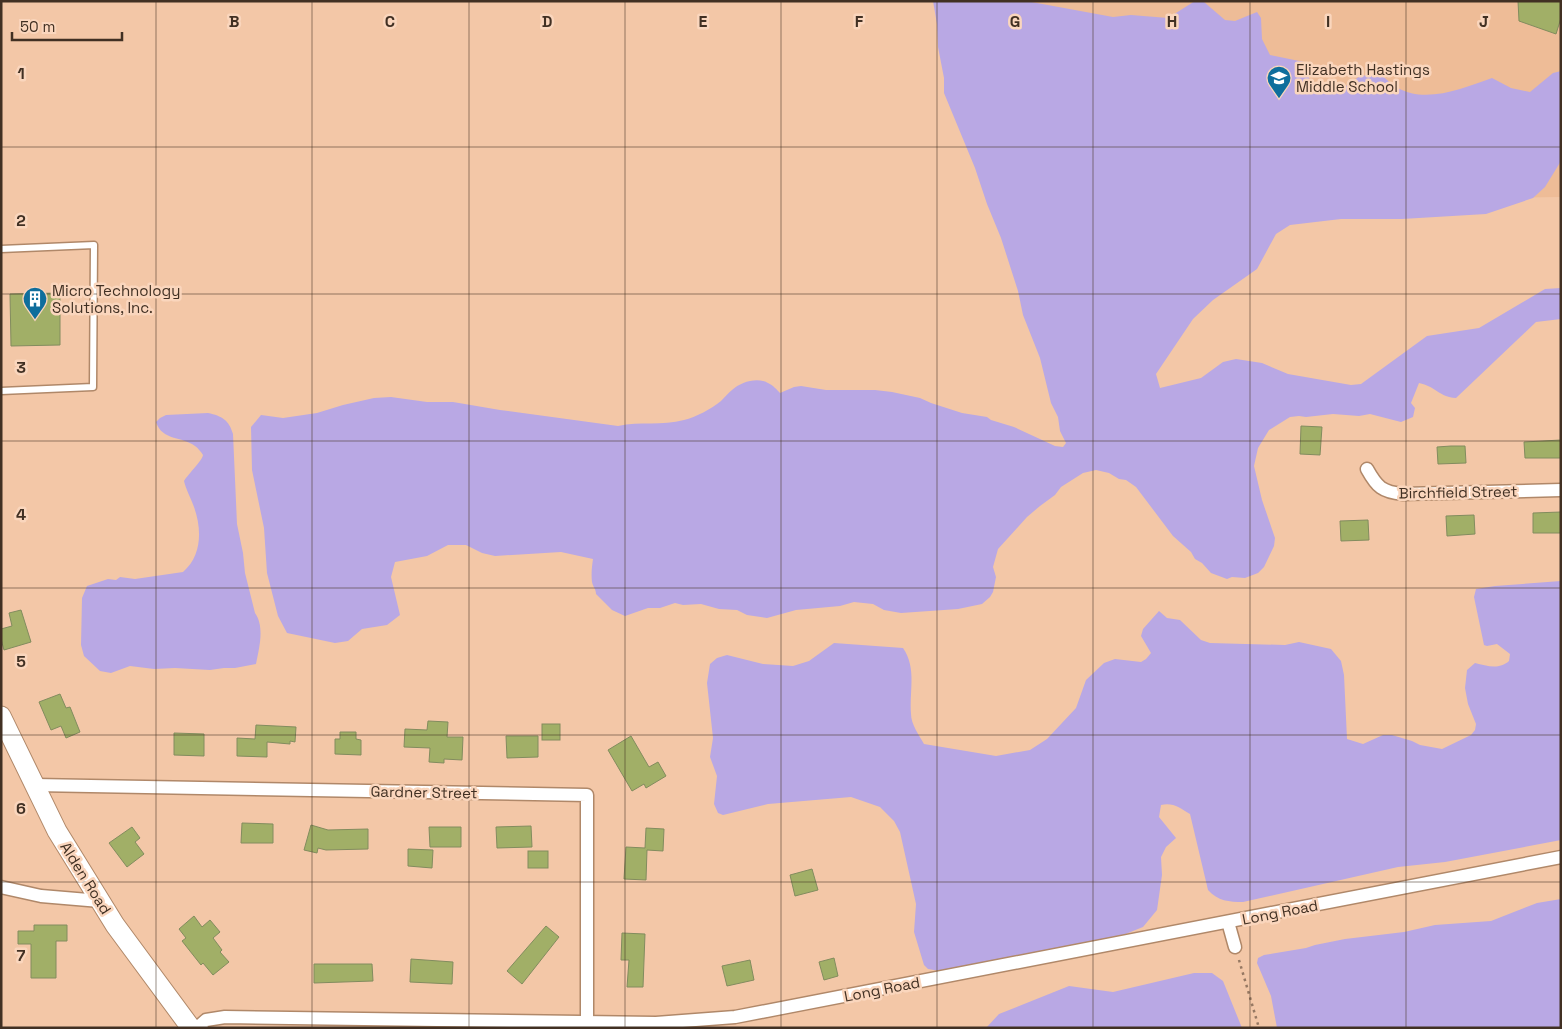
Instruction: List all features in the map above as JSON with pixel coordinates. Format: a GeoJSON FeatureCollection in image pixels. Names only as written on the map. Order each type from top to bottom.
{"type":"FeatureCollection","features":[{"type":"Feature","properties":{"kind":"main road","name":"Alden Road"},"geometry":{"type":"LineString","coordinates":[[1,716],[57,831],[115,925],[190,1028]]}},
{"type":"Feature","properties":{"kind":"street","name":"Birchfield Street"},"geometry":{"type":"LineString","coordinates":[[1367,469],[1374,482],[1380,488],[1390,493],[1561,490]]}},
{"type":"Feature","properties":{"kind":"street","name":"Gardner Street"},"geometry":{"type":"LineString","coordinates":[[35,785],[587,795],[587,1022]]}},
{"type":"Feature","properties":{"kind":"street","name":"Long Road"},"geometry":{"type":"LineString","coordinates":[[197,1028],[206,1020],[226,1017],[587,1022],[656,1025],[700,1021],[772,1010],[1561,857]]}},
{"type":"Feature","properties":{"kind":"street"},"geometry":{"type":"LineString","coordinates":[[1,888],[41,896],[100,901]]}},
{"type":"Feature","properties":{"kind":"street"},"geometry":{"type":"LineString","coordinates":[[1228,922],[1235,946]]}},
{"type":"Feature","properties":{"kind":"lane"},"geometry":{"type":"LineString","coordinates":[[1,249],[94,245],[93,387],[1,391]]}},
{"type":"Feature","properties":{"kind":"path"},"geometry":{"type":"LineString","coordinates":[[1235,946],[1259,1028]]}},
{"type":"Feature","properties":{"kind":"shaded area"},"geometry":{"type":"Polygon","coordinates":[[[933,1],[1026,1],[1113,17],[1131,15],[1168,18],[1195,1],[1204,2],[1225,20],[1235,21],[1257,12],[1261,18],[1262,39],[1270,55],[1304,62],[1311,84],[1326,92],[1346,86],[1360,76],[1380,74],[1398,88],[1409,93],[1421,95],[1445,93],[1492,78],[1511,88],[1530,92],[1553,73],[1561,71],[1561,161],[1545,187],[1533,198],[1486,214],[1402,219],[1341,219],[1290,225],[1276,234],[1257,269],[1213,300],[1193,319],[1156,374],[1160,388],[1201,378],[1223,362],[1236,359],[1262,363],[1288,374],[1351,385],[1361,384],[1427,336],[1479,328],[1545,289],[1561,288],[1561,319],[1536,322],[1456,398],[1445,396],[1429,386],[1419,383],[1411,403],[1415,408],[1413,417],[1401,422],[1370,414],[1359,416],[1333,414],[1299,416],[1290,417],[1269,430],[1258,448],[1254,466],[1262,500],[1275,538],[1274,546],[1264,567],[1258,573],[1245,578],[1232,577],[1227,579],[1211,573],[1173,536],[1136,487],[1126,480],[1096,470],[1083,473],[1061,487],[1055,495],[1027,517],[998,549],[993,567],[996,577],[990,597],[982,604],[958,609],[901,613],[884,610],[873,604],[854,602],[840,606],[796,610],[767,618],[747,615],[737,610],[719,609],[701,604],[683,605],[675,603],[660,608],[648,608],[625,616],[612,610],[596,594],[592,584],[593,559],[561,552],[495,556],[482,553],[466,545],[448,545],[427,556],[395,562],[391,577],[400,615],[387,625],[362,629],[348,641],[335,643],[287,633],[278,616],[267,573],[264,528],[252,470],[251,427],[261,415],[283,418],[317,413],[374,398],[391,397],[427,402],[453,402],[618,426],[668,423],[698,415],[717,404],[740,385],[749,381],[759,380],[770,384],[780,393],[801,386],[826,390],[875,390],[920,398],[962,413],[987,417],[1055,446],[1063,447],[1066,443],[1060,431],[1058,417],[1051,403],[1040,358],[1023,315],[1018,291],[1001,238],[944,93],[944,78],[938,47],[933,1]]]}},
{"type":"Feature","properties":{"kind":"shaded area","name":"Elizabeth Hastings Middle School"},"geometry":{"type":"Polygon","coordinates":[[[970,1],[1561,1],[1561,197],[1026,206],[970,1]]]}},
{"type":"Feature","properties":{"kind":"shaded area"},"geometry":{"type":"Polygon","coordinates":[[[208,413],[224,419],[233,434],[237,524],[245,573],[261,631],[256,664],[210,670],[154,669],[130,666],[111,673],[100,671],[84,656],[81,645],[82,598],[87,586],[108,579],[116,580],[120,577],[135,579],[183,572],[189,566],[197,550],[199,533],[197,515],[184,481],[203,455],[190,443],[163,432],[156,422],[166,415],[208,413]]]}},
{"type":"Feature","properties":{"kind":"shaded area"},"geometry":{"type":"Polygon","coordinates":[[[1561,581],[1561,840],[1445,862],[1398,867],[1243,902],[1233,902],[1220,899],[1208,890],[1190,814],[1173,805],[1165,804],[1161,805],[1159,817],[1176,838],[1166,847],[1161,857],[1162,875],[1157,910],[1143,927],[1093,947],[946,972],[928,969],[924,965],[914,932],[916,904],[900,832],[894,821],[880,807],[851,797],[768,804],[723,815],[718,813],[714,804],[717,776],[710,757],[713,738],[707,683],[710,664],[717,658],[727,655],[763,664],[793,666],[809,661],[834,643],[903,648],[910,664],[912,680],[911,718],[924,744],[996,756],[1030,750],[1047,739],[1076,708],[1086,680],[1104,663],[1115,659],[1141,662],[1146,659],[1151,653],[1141,636],[1143,629],[1159,611],[1167,618],[1180,620],[1201,640],[1210,643],[1285,645],[1299,642],[1331,649],[1341,661],[1344,675],[1347,739],[1363,744],[1383,735],[1392,735],[1420,745],[1442,749],[1471,735],[1475,730],[1476,724],[1468,704],[1465,688],[1467,670],[1475,663],[1501,666],[1509,661],[1510,654],[1497,644],[1484,645],[1474,597],[1476,589],[1561,581]]]}},
{"type":"Feature","properties":{"kind":"shaded area"},"geometry":{"type":"Polygon","coordinates":[[[1561,899],[1561,1028],[1277,1028],[1271,996],[1257,963],[1258,958],[1264,955],[1345,939],[1404,932],[1435,925],[1491,921],[1537,903],[1561,899]]]}},
{"type":"Feature","properties":{"kind":"shaded area"},"geometry":{"type":"Polygon","coordinates":[[[1194,973],[1212,973],[1223,981],[1242,1028],[986,1028],[999,1014],[1069,986],[1113,992],[1194,973]]]}},
{"type":"Feature","properties":{"kind":"building"},"geometry":{"type":"Polygon","coordinates":[[[1518,1],[1561,1],[1561,18],[1556,34],[1519,21],[1518,1]]]}},
{"type":"Feature","properties":{"kind":"building","name":"Micro Technology Solutions, Inc."},"geometry":{"type":"Polygon","coordinates":[[[60,293],[60,345],[11,346],[10,294],[60,293]]]}},
{"type":"Feature","properties":{"kind":"building"},"geometry":{"type":"Polygon","coordinates":[[[1301,426],[1322,427],[1320,455],[1300,454],[1301,426]]]}},
{"type":"Feature","properties":{"kind":"building"},"geometry":{"type":"Polygon","coordinates":[[[1561,440],[1561,458],[1525,458],[1524,442],[1561,440]]]}},
{"type":"Feature","properties":{"kind":"building"},"geometry":{"type":"Polygon","coordinates":[[[1465,446],[1466,463],[1438,464],[1437,447],[1465,446]]]}},
{"type":"Feature","properties":{"kind":"building"},"geometry":{"type":"Polygon","coordinates":[[[1561,512],[1561,533],[1533,533],[1533,513],[1561,512]]]}},
{"type":"Feature","properties":{"kind":"building"},"geometry":{"type":"Polygon","coordinates":[[[1474,515],[1475,534],[1447,536],[1446,516],[1474,515]]]}},
{"type":"Feature","properties":{"kind":"building"},"geometry":{"type":"Polygon","coordinates":[[[1368,520],[1369,540],[1341,541],[1340,521],[1368,520]]]}},
{"type":"Feature","properties":{"kind":"building"},"geometry":{"type":"Polygon","coordinates":[[[21,610],[31,642],[4,650],[1,629],[12,626],[9,613],[21,610]]]}},
{"type":"Feature","properties":{"kind":"building"},"geometry":{"type":"Polygon","coordinates":[[[60,694],[66,708],[70,707],[80,732],[66,738],[61,726],[51,730],[39,702],[60,694]]]}},
{"type":"Feature","properties":{"kind":"building"},"geometry":{"type":"Polygon","coordinates":[[[428,721],[448,722],[447,737],[463,737],[462,760],[444,759],[444,763],[429,762],[430,748],[404,747],[405,729],[427,730],[428,721]]]}},
{"type":"Feature","properties":{"kind":"building"},"geometry":{"type":"Polygon","coordinates":[[[542,724],[560,724],[560,740],[542,740],[542,724]]]}},
{"type":"Feature","properties":{"kind":"building"},"geometry":{"type":"Polygon","coordinates":[[[256,725],[296,727],[295,742],[290,741],[290,744],[267,742],[267,757],[237,756],[237,738],[255,739],[256,725]]]}},
{"type":"Feature","properties":{"kind":"building"},"geometry":{"type":"Polygon","coordinates":[[[340,732],[356,732],[356,739],[361,740],[361,755],[335,754],[335,739],[340,739],[340,732]]]}},
{"type":"Feature","properties":{"kind":"building"},"geometry":{"type":"Polygon","coordinates":[[[174,733],[204,734],[204,756],[174,755],[174,733]]]}},
{"type":"Feature","properties":{"kind":"building"},"geometry":{"type":"Polygon","coordinates":[[[506,736],[538,736],[538,757],[507,758],[506,736]]]}},
{"type":"Feature","properties":{"kind":"building"},"geometry":{"type":"Polygon","coordinates":[[[631,736],[649,767],[658,762],[666,776],[646,788],[644,784],[632,791],[608,750],[631,736]]]}},
{"type":"Feature","properties":{"kind":"building"},"geometry":{"type":"Polygon","coordinates":[[[242,823],[273,824],[273,843],[241,843],[242,823]]]}},
{"type":"Feature","properties":{"kind":"building"},"geometry":{"type":"Polygon","coordinates":[[[311,825],[328,830],[368,829],[368,849],[326,850],[318,848],[317,853],[304,850],[311,825]]]}},
{"type":"Feature","properties":{"kind":"building"},"geometry":{"type":"Polygon","coordinates":[[[531,826],[532,847],[497,848],[496,827],[531,826]]]}},
{"type":"Feature","properties":{"kind":"building"},"geometry":{"type":"Polygon","coordinates":[[[132,827],[140,838],[135,842],[144,854],[127,867],[109,843],[132,827]]]}},
{"type":"Feature","properties":{"kind":"building"},"geometry":{"type":"Polygon","coordinates":[[[429,827],[461,827],[461,847],[430,847],[429,827]]]}},
{"type":"Feature","properties":{"kind":"building"},"geometry":{"type":"Polygon","coordinates":[[[646,828],[664,829],[663,851],[647,850],[646,880],[624,879],[626,847],[645,848],[646,828]]]}},
{"type":"Feature","properties":{"kind":"building"},"geometry":{"type":"Polygon","coordinates":[[[408,849],[433,850],[432,868],[408,866],[408,849]]]}},
{"type":"Feature","properties":{"kind":"building"},"geometry":{"type":"Polygon","coordinates":[[[528,851],[548,851],[548,868],[528,868],[528,851]]]}},
{"type":"Feature","properties":{"kind":"building"},"geometry":{"type":"Polygon","coordinates":[[[812,869],[818,890],[795,896],[790,875],[812,869]]]}},
{"type":"Feature","properties":{"kind":"building"},"geometry":{"type":"Polygon","coordinates":[[[194,916],[202,927],[210,920],[220,932],[213,938],[222,950],[220,952],[229,962],[213,975],[203,963],[201,965],[182,941],[186,938],[179,929],[194,916]]]}},
{"type":"Feature","properties":{"kind":"building"},"geometry":{"type":"Polygon","coordinates":[[[34,925],[67,925],[67,941],[56,941],[56,978],[31,978],[31,944],[18,944],[18,931],[34,931],[34,925]]]}},
{"type":"Feature","properties":{"kind":"building"},"geometry":{"type":"Polygon","coordinates":[[[546,926],[559,937],[522,984],[507,971],[546,926]]]}},
{"type":"Feature","properties":{"kind":"building"},"geometry":{"type":"Polygon","coordinates":[[[622,933],[645,934],[643,987],[627,987],[629,960],[621,960],[622,933]]]}},
{"type":"Feature","properties":{"kind":"building"},"geometry":{"type":"Polygon","coordinates":[[[834,958],[838,976],[824,980],[819,962],[834,958]]]}},
{"type":"Feature","properties":{"kind":"building"},"geometry":{"type":"Polygon","coordinates":[[[411,959],[453,962],[452,984],[410,982],[411,959]]]}},
{"type":"Feature","properties":{"kind":"building"},"geometry":{"type":"Polygon","coordinates":[[[750,960],[754,980],[727,986],[722,966],[750,960]]]}},
{"type":"Feature","properties":{"kind":"building"},"geometry":{"type":"Polygon","coordinates":[[[314,964],[372,964],[373,981],[314,983],[314,964]]]}},
{"type":"Feature","properties":{"kind":"place","name":"Elizabeth Hastings Middle School"},"geometry":{"type":"Point","coordinates":[1279,99]}},
{"type":"Feature","properties":{"kind":"place","name":"Micro Technology Solutions, Inc."},"geometry":{"type":"Point","coordinates":[35,320]}}]}
